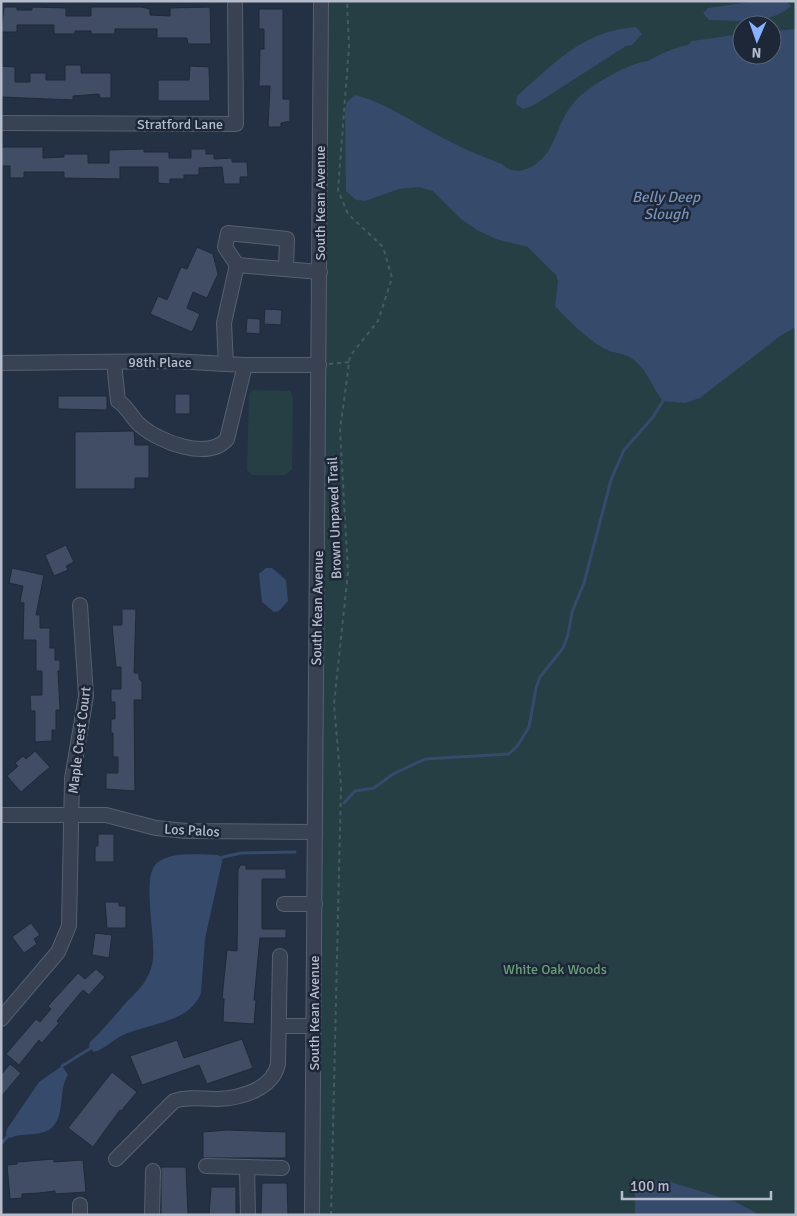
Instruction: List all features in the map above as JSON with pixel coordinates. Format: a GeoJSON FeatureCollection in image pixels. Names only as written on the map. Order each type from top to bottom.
{"type":"FeatureCollection","features":[{"type":"Feature","properties":{"kind":"street","name":"Stratford Lane"},"geometry":{"type":"LineString","coordinates":[[1,123],[236,124],[235,1]]}},
{"type":"Feature","properties":{"kind":"street","name":"South Kean Avenue"},"geometry":{"type":"LineString","coordinates":[[312,1215],[321,1]]}},
{"type":"Feature","properties":{"kind":"street"},"geometry":{"type":"LineString","coordinates":[[226,364],[224,323],[237,265],[225,247],[228,233],[287,239],[286,269]]}},
{"type":"Feature","properties":{"kind":"street"},"geometry":{"type":"LineString","coordinates":[[237,265],[320,272]]}},
{"type":"Feature","properties":{"kind":"street","name":"98th Place"},"geometry":{"type":"LineString","coordinates":[[1,363],[172,361],[245,365],[319,365]]}},
{"type":"Feature","properties":{"kind":"street"},"geometry":{"type":"LineString","coordinates":[[114,362],[118,401],[125,406],[139,425],[153,435],[179,445],[202,449],[221,445],[227,439],[245,365]]}},
{"type":"Feature","properties":{"kind":"street","name":"Maple Crest Court"},"geometry":{"type":"LineString","coordinates":[[1,1019],[58,952],[66,938],[70,913],[73,764],[86,696],[80,605]]}},
{"type":"Feature","properties":{"kind":"street","name":"Los Palos"},"geometry":{"type":"LineString","coordinates":[[1,815],[106,815],[171,830],[315,832]]}},
{"type":"Feature","properties":{"kind":"street"},"geometry":{"type":"LineString","coordinates":[[284,904],[315,904]]}},
{"type":"Feature","properties":{"kind":"street"},"geometry":{"type":"LineString","coordinates":[[116,1159],[174,1100],[233,1097],[265,1085],[272,1080],[278,1064],[280,956]]}},
{"type":"Feature","properties":{"kind":"street"},"geometry":{"type":"LineString","coordinates":[[280,1026],[313,1026]]}},
{"type":"Feature","properties":{"kind":"street"},"geometry":{"type":"LineString","coordinates":[[206,1166],[282,1168]]}},
{"type":"Feature","properties":{"kind":"street"},"geometry":{"type":"LineString","coordinates":[[247,1167],[248,1215]]}},
{"type":"Feature","properties":{"kind":"street"},"geometry":{"type":"LineString","coordinates":[[152,1215],[153,1171]]}},
{"type":"Feature","properties":{"kind":"path","name":"Brown Unpaved Trail"},"geometry":{"type":"LineString","coordinates":[[331,1215],[341,786],[334,704],[348,572],[340,430],[350,356],[378,321],[392,278],[383,247],[348,214],[338,190],[348,47],[347,1]]}},
{"type":"Feature","properties":{"kind":"path"},"geometry":{"type":"LineString","coordinates":[[319,365],[349,362]]}},
{"type":"Feature","properties":{"kind":"green space","name":"White Oak Woods"},"geometry":{"type":"Polygon","coordinates":[[[324,1],[796,1],[796,1215],[312,1215],[324,1]]]}},
{"type":"Feature","properties":{"kind":"green space"},"geometry":{"type":"Polygon","coordinates":[[[252,390],[290,391],[293,398],[292,470],[285,475],[252,475],[247,470],[249,394],[252,390]]]}},
{"type":"Feature","properties":{"kind":"water"},"geometry":{"type":"Polygon","coordinates":[[[757,1],[786,1],[791,6],[777,15],[732,15],[732,21],[709,20],[703,13],[708,8],[757,1]]]}},
{"type":"Feature","properties":{"kind":"water"},"geometry":{"type":"Polygon","coordinates":[[[636,27],[642,34],[632,45],[626,46],[534,105],[523,109],[516,104],[517,96],[570,51],[600,35],[636,27]]]}},
{"type":"Feature","properties":{"kind":"water","name":"Belly Deep Slough"},"geometry":{"type":"Polygon","coordinates":[[[796,29],[796,327],[780,336],[700,398],[685,403],[663,401],[637,362],[628,356],[598,345],[578,329],[555,306],[558,281],[556,275],[528,247],[496,239],[477,230],[461,219],[433,191],[419,187],[399,189],[365,201],[356,200],[346,191],[345,110],[347,102],[355,95],[385,106],[449,141],[502,164],[508,169],[522,170],[536,164],[547,152],[565,116],[577,99],[584,92],[613,74],[635,64],[648,61],[668,51],[688,45],[692,41],[732,35],[732,65],[782,65],[782,30],[796,29]]]}},
{"type":"Feature","properties":{"kind":"water"},"geometry":{"type":"Polygon","coordinates":[[[266,568],[272,568],[286,580],[288,601],[279,611],[274,612],[262,602],[259,574],[266,568]]]}},
{"type":"Feature","properties":{"kind":"water"},"geometry":{"type":"Polygon","coordinates":[[[178,855],[217,855],[223,857],[205,939],[201,993],[195,1003],[177,1017],[121,1036],[94,1052],[89,1046],[90,1042],[142,985],[152,965],[153,942],[150,882],[152,870],[163,859],[178,855]]]}},
{"type":"Feature","properties":{"kind":"water"},"geometry":{"type":"Polygon","coordinates":[[[62,1066],[68,1075],[63,1089],[60,1112],[55,1125],[49,1130],[40,1133],[10,1138],[6,1135],[7,1129],[39,1082],[62,1066]]]}},
{"type":"Feature","properties":{"kind":"water"},"geometry":{"type":"Polygon","coordinates":[[[664,1180],[736,1202],[760,1215],[635,1215],[635,1192],[645,1183],[664,1180]]]}},
{"type":"Feature","properties":{"kind":"building"},"geometry":{"type":"Polygon","coordinates":[[[4,7],[17,7],[17,10],[32,10],[32,7],[66,8],[66,16],[91,16],[91,7],[142,7],[150,9],[150,15],[170,16],[170,8],[210,7],[211,44],[188,44],[187,38],[157,38],[157,29],[115,29],[115,34],[91,34],[91,31],[75,31],[75,34],[54,34],[54,25],[17,25],[17,32],[1,32],[4,7]]]}},
{"type":"Feature","properties":{"kind":"building"},"geometry":{"type":"Polygon","coordinates":[[[259,9],[283,9],[283,99],[290,99],[290,121],[281,123],[281,127],[268,127],[270,86],[259,86],[260,49],[264,49],[264,29],[259,29],[259,9]]]}},
{"type":"Feature","properties":{"kind":"building"},"geometry":{"type":"Polygon","coordinates":[[[65,65],[81,65],[81,73],[111,73],[111,98],[100,98],[99,94],[73,96],[73,100],[1,97],[1,66],[15,67],[15,82],[30,82],[30,73],[46,73],[46,80],[65,80],[65,65]]]}},
{"type":"Feature","properties":{"kind":"building"},"geometry":{"type":"Polygon","coordinates":[[[190,66],[209,67],[210,101],[158,101],[158,80],[189,80],[190,66]]]}},
{"type":"Feature","properties":{"kind":"building"},"geometry":{"type":"Polygon","coordinates":[[[1,147],[43,147],[43,158],[64,157],[64,154],[88,154],[88,163],[109,163],[109,150],[144,149],[144,152],[169,152],[169,158],[191,158],[191,149],[206,149],[206,154],[214,154],[214,159],[232,158],[232,162],[247,162],[248,177],[240,177],[240,184],[224,184],[222,167],[199,168],[199,175],[184,175],[184,179],[170,179],[170,184],[158,183],[158,167],[120,167],[120,179],[64,178],[64,172],[24,172],[24,178],[10,178],[10,166],[1,166],[1,147]]]}},
{"type":"Feature","properties":{"kind":"building"},"geometry":{"type":"Polygon","coordinates":[[[197,247],[213,254],[218,274],[207,298],[193,292],[187,308],[200,314],[192,332],[150,314],[158,296],[167,300],[181,267],[187,269],[197,247]]]}},
{"type":"Feature","properties":{"kind":"building"},"geometry":{"type":"Polygon","coordinates":[[[265,309],[282,310],[281,325],[264,324],[265,309]]]}},
{"type":"Feature","properties":{"kind":"building"},"geometry":{"type":"Polygon","coordinates":[[[247,318],[260,319],[260,334],[246,333],[247,318]]]}},
{"type":"Feature","properties":{"kind":"building"},"geometry":{"type":"Polygon","coordinates":[[[175,394],[190,394],[190,414],[175,414],[175,394]]]}},
{"type":"Feature","properties":{"kind":"building"},"geometry":{"type":"Polygon","coordinates":[[[58,396],[107,396],[107,410],[58,409],[58,396]]]}},
{"type":"Feature","properties":{"kind":"building"},"geometry":{"type":"Polygon","coordinates":[[[134,431],[135,445],[149,445],[149,478],[135,478],[135,489],[75,489],[75,432],[134,431]]]}},
{"type":"Feature","properties":{"kind":"building"},"geometry":{"type":"Polygon","coordinates":[[[66,545],[74,562],[66,566],[68,570],[54,576],[45,555],[66,545]]]}},
{"type":"Feature","properties":{"kind":"building"},"geometry":{"type":"Polygon","coordinates":[[[12,568],[44,575],[36,615],[40,615],[40,628],[50,628],[50,648],[55,648],[55,660],[60,660],[60,671],[58,671],[60,710],[56,710],[56,730],[52,730],[52,741],[35,742],[35,711],[31,711],[30,695],[42,695],[42,671],[36,671],[36,640],[23,640],[24,603],[20,602],[23,586],[9,583],[12,568]]]}},
{"type":"Feature","properties":{"kind":"building"},"geometry":{"type":"Polygon","coordinates":[[[122,609],[136,609],[134,673],[139,673],[139,679],[142,682],[142,700],[134,700],[135,791],[106,789],[106,773],[118,773],[118,757],[113,757],[113,733],[111,733],[111,719],[115,719],[115,702],[111,702],[111,689],[121,689],[121,667],[116,667],[112,625],[122,625],[122,609]]]}},
{"type":"Feature","properties":{"kind":"building"},"geometry":{"type":"Polygon","coordinates":[[[35,751],[50,767],[21,792],[7,776],[18,766],[15,763],[23,756],[26,759],[35,751]]]}},
{"type":"Feature","properties":{"kind":"building"},"geometry":{"type":"Polygon","coordinates":[[[98,834],[114,834],[114,862],[95,862],[95,846],[98,846],[98,834]]]}},
{"type":"Feature","properties":{"kind":"building"},"geometry":{"type":"Polygon","coordinates":[[[240,865],[246,865],[246,869],[286,869],[286,879],[262,879],[262,929],[286,929],[286,938],[260,938],[254,1000],[256,1000],[254,1024],[223,1022],[224,999],[222,998],[227,950],[237,951],[238,870],[240,865]]]}},
{"type":"Feature","properties":{"kind":"building"},"geometry":{"type":"Polygon","coordinates":[[[105,902],[119,902],[119,906],[126,906],[126,928],[107,928],[105,902]]]}},
{"type":"Feature","properties":{"kind":"building"},"geometry":{"type":"Polygon","coordinates":[[[31,923],[40,935],[34,939],[37,944],[24,953],[12,937],[31,923]]]}},
{"type":"Feature","properties":{"kind":"building"},"geometry":{"type":"Polygon","coordinates":[[[95,933],[112,935],[109,958],[92,955],[95,933]]]}},
{"type":"Feature","properties":{"kind":"building"},"geometry":{"type":"Polygon","coordinates":[[[96,969],[105,977],[89,995],[83,990],[57,1021],[59,1023],[42,1043],[39,1040],[19,1065],[6,1054],[36,1019],[40,1022],[51,1009],[48,1006],[78,973],[85,979],[96,969]]]}},
{"type":"Feature","properties":{"kind":"building"},"geometry":{"type":"Polygon","coordinates":[[[242,1039],[253,1068],[207,1084],[199,1065],[142,1085],[130,1056],[177,1040],[184,1058],[242,1039]]]}},
{"type":"Feature","properties":{"kind":"building"},"geometry":{"type":"Polygon","coordinates":[[[10,1064],[21,1073],[1,1097],[1,1075],[10,1064]]]}},
{"type":"Feature","properties":{"kind":"building"},"geometry":{"type":"Polygon","coordinates":[[[112,1072],[137,1092],[120,1110],[93,1147],[68,1128],[112,1072]]]}},
{"type":"Feature","properties":{"kind":"building"},"geometry":{"type":"Polygon","coordinates":[[[227,1130],[286,1132],[286,1158],[203,1158],[203,1132],[227,1130]]]}},
{"type":"Feature","properties":{"kind":"building"},"geometry":{"type":"Polygon","coordinates":[[[54,1159],[54,1162],[83,1160],[86,1192],[55,1194],[55,1191],[22,1194],[22,1198],[10,1199],[7,1165],[17,1164],[17,1162],[54,1159]]]}},
{"type":"Feature","properties":{"kind":"building"},"geometry":{"type":"Polygon","coordinates":[[[161,1167],[186,1167],[188,1215],[161,1215],[161,1167]]]}},
{"type":"Feature","properties":{"kind":"building"},"geometry":{"type":"Polygon","coordinates":[[[262,1183],[287,1183],[288,1215],[261,1215],[262,1183]]]}},
{"type":"Feature","properties":{"kind":"building"},"geometry":{"type":"Polygon","coordinates":[[[211,1187],[236,1187],[236,1215],[209,1215],[211,1187]]]}},
{"type":"Feature","properties":{"kind":"waterway"},"geometry":{"type":"LineString","coordinates":[[344,803],[355,791],[374,788],[393,774],[425,759],[509,754],[518,745],[529,727],[536,688],[540,677],[563,648],[568,635],[572,612],[584,583],[611,480],[624,450],[653,417],[663,401]]}},
{"type":"Feature","properties":{"kind":"waterway"},"geometry":{"type":"LineString","coordinates":[[223,857],[241,853],[295,852]]}},
{"type":"Feature","properties":{"kind":"waterway"},"geometry":{"type":"LineString","coordinates":[[62,1066],[91,1048]]}},
{"type":"Feature","properties":{"kind":"waterway"},"geometry":{"type":"LineString","coordinates":[[1,1144],[8,1136]]}}]}
